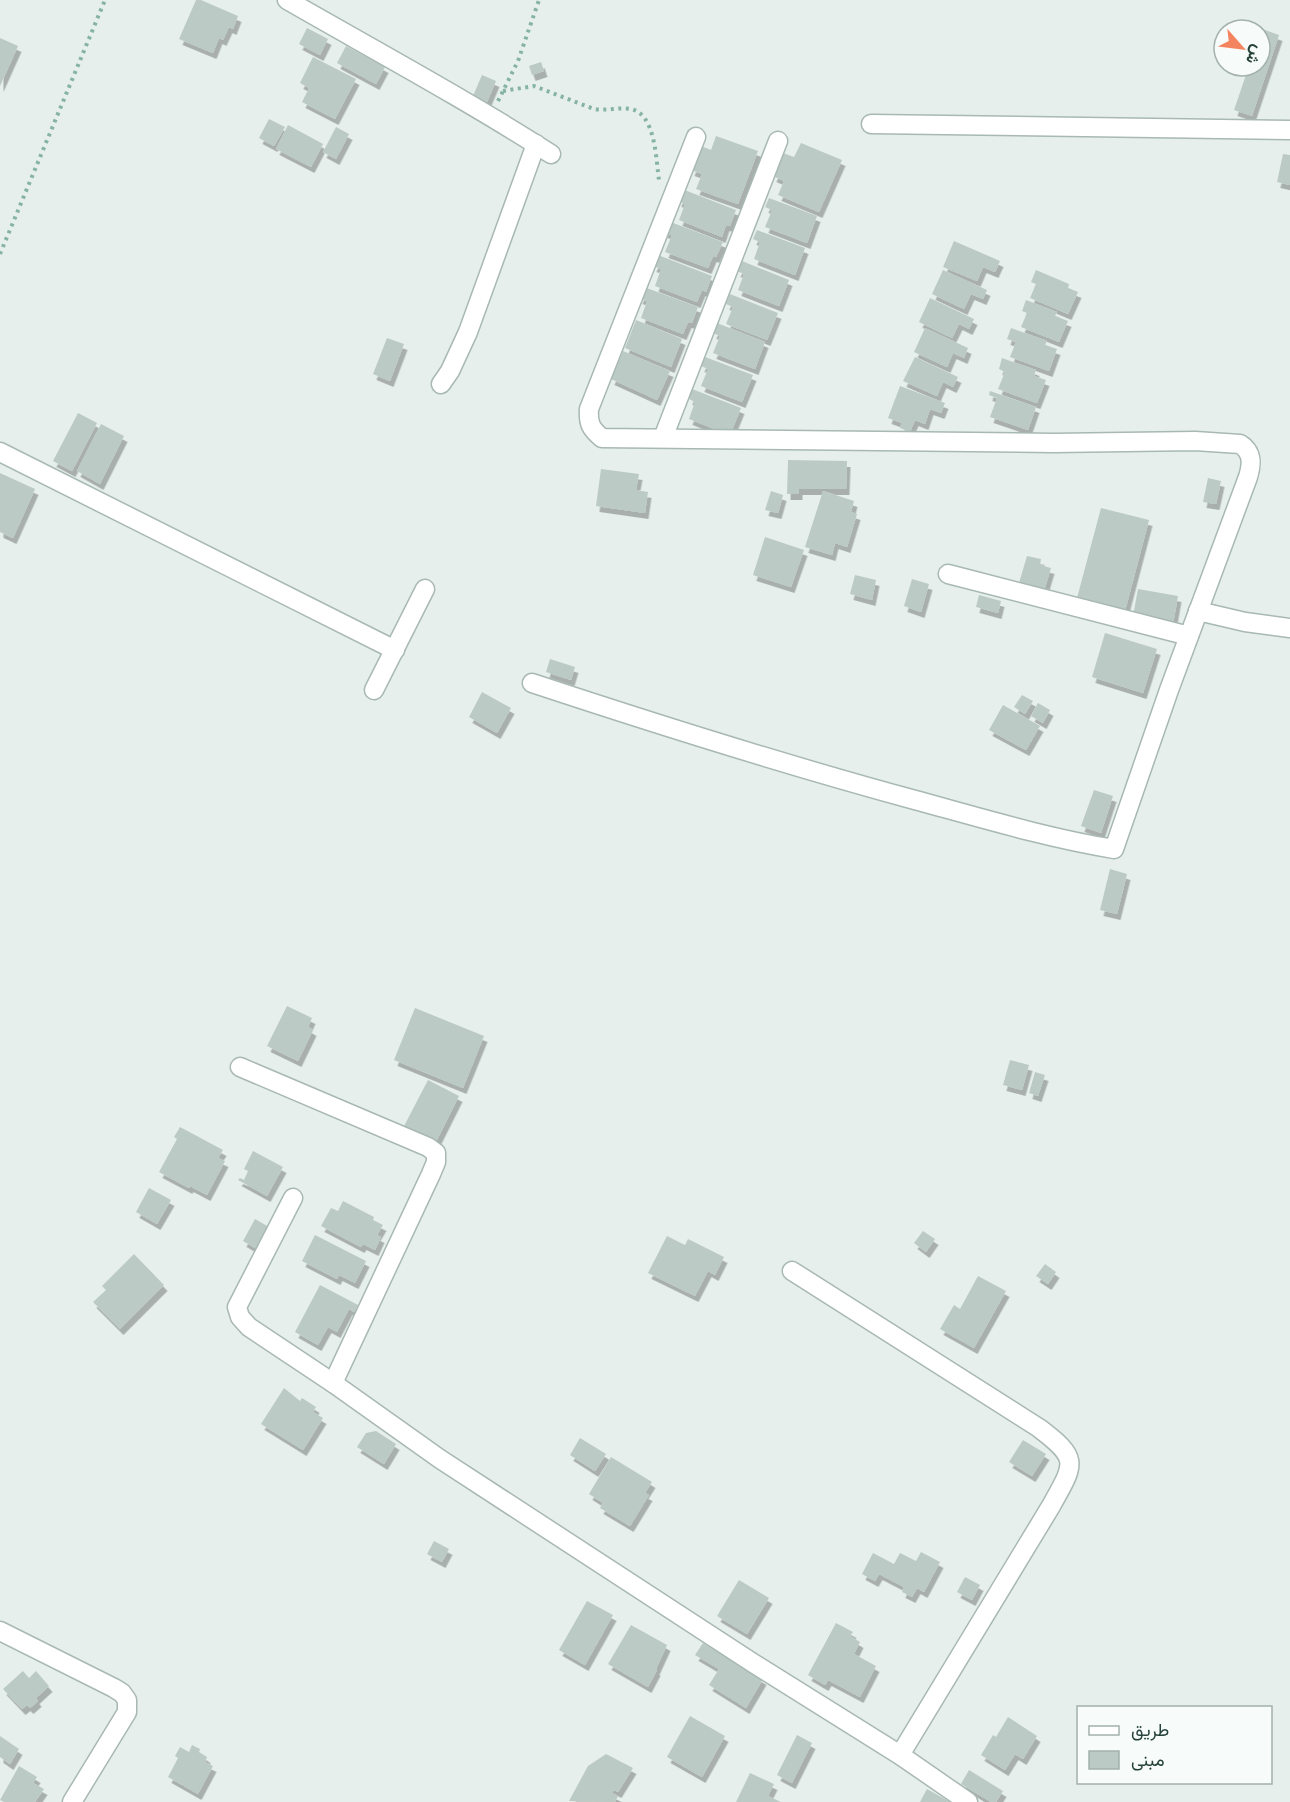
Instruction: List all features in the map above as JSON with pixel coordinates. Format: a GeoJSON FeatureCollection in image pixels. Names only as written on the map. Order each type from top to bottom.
{"type":"FeatureCollection","features":[{"type":"Feature","properties":{"kind":"street"},"geometry":{"type":"LineString","coordinates":[[287,0],[490,115],[544,149],[468,332],[450,371],[441,384]]}},
{"type":"Feature","properties":{"kind":"street"},"geometry":{"type":"LineString","coordinates":[[871,124],[1208,127],[1290,130]]}},
{"type":"Feature","properties":{"kind":"street"},"geometry":{"type":"LineString","coordinates":[[532,683],[680,732],[872,788],[1089,846],[1114,849],[1251,468],[1251,458],[1240,444],[1195,441],[1054,443],[602,438],[591,429],[588,421],[589,410],[696,137]]}},
{"type":"Feature","properties":{"kind":"street"},"geometry":{"type":"LineString","coordinates":[[663,438],[778,141]]}},
{"type":"Feature","properties":{"kind":"street"},"geometry":{"type":"LineString","coordinates":[[0,452],[395,650]]}},
{"type":"Feature","properties":{"kind":"street"},"geometry":{"type":"LineString","coordinates":[[948,574],[1189,636]]}},
{"type":"Feature","properties":{"kind":"street"},"geometry":{"type":"LineString","coordinates":[[374,690],[425,589]]}},
{"type":"Feature","properties":{"kind":"street"},"geometry":{"type":"LineString","coordinates":[[1198,611],[1290,628]]}},
{"type":"Feature","properties":{"kind":"street"},"geometry":{"type":"LineString","coordinates":[[240,1067],[428,1147],[436,1153],[437,1157],[431,1173],[333,1383]]}},
{"type":"Feature","properties":{"kind":"street"},"geometry":{"type":"LineString","coordinates":[[293,1198],[237,1307],[240,1317],[249,1327],[450,1465],[753,1663],[900,1755],[968,1802]]}},
{"type":"Feature","properties":{"kind":"street"},"geometry":{"type":"LineString","coordinates":[[792,1271],[1039,1428],[1067,1451],[1070,1460],[1065,1481],[1051,1506],[900,1755]]}},
{"type":"Feature","properties":{"kind":"street"},"geometry":{"type":"LineString","coordinates":[[0,1631],[114,1688],[127,1700],[127,1712],[72,1802]]}},
{"type":"Feature","properties":{"kind":"path"},"geometry":{"type":"LineString","coordinates":[[0,254],[105,0]]}},
{"type":"Feature","properties":{"kind":"path"},"geometry":{"type":"LineString","coordinates":[[490,115],[518,61],[539,0]]}},
{"type":"Feature","properties":{"kind":"path"},"geometry":{"type":"LineString","coordinates":[[503,91],[534,86],[594,109],[603,111],[628,108],[641,113],[653,137],[661,198],[666,213]]}},
{"type":"Feature","properties":{"kind":"building"},"geometry":{"type":"Polygon","coordinates":[[[196,0],[238,16],[233,29],[229,27],[223,40],[219,38],[213,53],[179,39],[196,0]]]}},
{"type":"Feature","properties":{"kind":"building"},"geometry":{"type":"Polygon","coordinates":[[[307,28],[328,39],[320,55],[299,44],[307,28]]]}},
{"type":"Feature","properties":{"kind":"building"},"geometry":{"type":"Polygon","coordinates":[[[1272,32],[1279,35],[1272,56],[1272,32]]]}},
{"type":"Feature","properties":{"kind":"building"},"geometry":{"type":"Polygon","coordinates":[[[0,38],[18,46],[0,86],[0,38]]]}},
{"type":"Feature","properties":{"kind":"building"},"geometry":{"type":"Polygon","coordinates":[[[346,46],[385,67],[376,84],[337,63],[346,46]]]}},
{"type":"Feature","properties":{"kind":"building"},"geometry":{"type":"Polygon","coordinates":[[[313,57],[356,79],[335,119],[302,102],[309,88],[300,83],[313,57]]]}},
{"type":"Feature","properties":{"kind":"building"},"geometry":{"type":"Polygon","coordinates":[[[541,62],[544,71],[532,75],[529,66],[541,62]]]}},
{"type":"Feature","properties":{"kind":"building"},"geometry":{"type":"Polygon","coordinates":[[[482,75],[496,81],[487,102],[473,96],[482,75]]]}},
{"type":"Feature","properties":{"kind":"building"},"geometry":{"type":"Polygon","coordinates":[[[1245,78],[1265,78],[1252,116],[1234,110],[1245,78]]]}},
{"type":"Feature","properties":{"kind":"building"},"geometry":{"type":"Polygon","coordinates":[[[269,119],[285,127],[274,146],[259,138],[269,119]]]}},
{"type":"Feature","properties":{"kind":"building"},"geometry":{"type":"Polygon","coordinates":[[[288,125],[323,144],[311,167],[276,149],[288,125]]]}},
{"type":"Feature","properties":{"kind":"building"},"geometry":{"type":"Polygon","coordinates":[[[336,127],[349,134],[336,159],[323,152],[336,127]]]}},
{"type":"Feature","properties":{"kind":"building"},"geometry":{"type":"Polygon","coordinates":[[[716,136],[758,151],[738,204],[696,189],[702,174],[691,170],[701,146],[711,150],[716,136]]]}},
{"type":"Feature","properties":{"kind":"building"},"geometry":{"type":"Polygon","coordinates":[[[801,143],[842,160],[819,212],[778,195],[784,181],[773,176],[783,153],[794,157],[801,143]]]}},
{"type":"Feature","properties":{"kind":"building"},"geometry":{"type":"Polygon","coordinates":[[[1283,154],[1290,155],[1290,185],[1277,182],[1283,154]]]}},
{"type":"Feature","properties":{"kind":"building"},"geometry":{"type":"Polygon","coordinates":[[[682,189],[736,210],[730,226],[726,225],[722,237],[679,220],[685,204],[678,201],[682,189]]]}},
{"type":"Feature","properties":{"kind":"building"},"geometry":{"type":"Polygon","coordinates":[[[769,198],[817,216],[807,243],[765,227],[772,210],[765,207],[769,198]]]}},
{"type":"Feature","properties":{"kind":"building"},"geometry":{"type":"Polygon","coordinates":[[[668,221],[723,242],[708,268],[665,252],[672,235],[664,232],[668,221]]]}},
{"type":"Feature","properties":{"kind":"building"},"geometry":{"type":"Polygon","coordinates":[[[757,230],[805,248],[795,275],[754,259],[760,242],[753,239],[757,230]]]}},
{"type":"Feature","properties":{"kind":"building"},"geometry":{"type":"Polygon","coordinates":[[[954,241],[1000,261],[995,272],[983,267],[977,281],[943,267],[954,241]]]}},
{"type":"Feature","properties":{"kind":"building"},"geometry":{"type":"Polygon","coordinates":[[[658,255],[712,276],[706,292],[702,290],[697,302],[655,286],[661,269],[653,266],[658,255]]]}},
{"type":"Feature","properties":{"kind":"building"},"geometry":{"type":"Polygon","coordinates":[[[742,261],[789,280],[779,306],[738,290],[744,274],[737,271],[742,261]]]}},
{"type":"Feature","properties":{"kind":"building"},"geometry":{"type":"Polygon","coordinates":[[[943,270],[987,290],[983,299],[971,294],[964,309],[932,294],[943,270]]]}},
{"type":"Feature","properties":{"kind":"building"},"geometry":{"type":"Polygon","coordinates":[[[1036,270],[1069,284],[1068,288],[1078,292],[1068,314],[1030,298],[1036,284],[1031,282],[1036,270]]]}},
{"type":"Feature","properties":{"kind":"building"},"geometry":{"type":"Polygon","coordinates":[[[644,287],[698,307],[692,323],[688,322],[683,334],[641,318],[647,301],[639,298],[644,287]]]}},
{"type":"Feature","properties":{"kind":"building"},"geometry":{"type":"Polygon","coordinates":[[[730,294],[778,313],[767,340],[726,324],[733,307],[726,304],[730,294]]]}},
{"type":"Feature","properties":{"kind":"building"},"geometry":{"type":"Polygon","coordinates":[[[930,298],[974,319],[969,329],[959,324],[952,338],[919,322],[930,298]]]}},
{"type":"Feature","properties":{"kind":"building"},"geometry":{"type":"Polygon","coordinates":[[[1026,300],[1057,312],[1055,316],[1068,321],[1059,342],[1021,327],[1027,313],[1022,311],[1026,300]]]}},
{"type":"Feature","properties":{"kind":"building"},"geometry":{"type":"Polygon","coordinates":[[[636,320],[682,339],[671,367],[625,348],[636,320]]]}},
{"type":"Feature","properties":{"kind":"building"},"geometry":{"type":"Polygon","coordinates":[[[717,323],[765,342],[755,369],[713,353],[720,336],[713,333],[717,323]]]}},
{"type":"Feature","properties":{"kind":"building"},"geometry":{"type":"Polygon","coordinates":[[[925,328],[968,348],[964,358],[953,353],[947,367],[914,352],[925,328]]]}},
{"type":"Feature","properties":{"kind":"building"},"geometry":{"type":"Polygon","coordinates":[[[1011,328],[1047,341],[1045,345],[1057,349],[1049,371],[1010,357],[1016,342],[1007,339],[1011,328]]]}},
{"type":"Feature","properties":{"kind":"building"},"geometry":{"type":"Polygon","coordinates":[[[387,338],[404,344],[390,381],[373,374],[387,338]]]}},
{"type":"Feature","properties":{"kind":"building"},"geometry":{"type":"Polygon","coordinates":[[[623,351],[670,371],[657,400],[611,379],[623,351]]]}},
{"type":"Feature","properties":{"kind":"building"},"geometry":{"type":"Polygon","coordinates":[[[705,357],[753,375],[742,402],[701,386],[708,369],[701,366],[705,357]]]}},
{"type":"Feature","properties":{"kind":"building"},"geometry":{"type":"Polygon","coordinates":[[[915,357],[958,377],[953,387],[943,382],[937,396],[903,381],[915,357]]]}},
{"type":"Feature","properties":{"kind":"building"},"geometry":{"type":"Polygon","coordinates":[[[1002,358],[1036,370],[1034,376],[1046,380],[1037,403],[998,389],[1005,372],[999,369],[1002,358]]]}},
{"type":"Feature","properties":{"kind":"building"},"geometry":{"type":"Polygon","coordinates":[[[900,386],[945,403],[941,413],[930,409],[925,424],[915,420],[910,432],[900,428],[902,423],[888,418],[900,386]]]}},
{"type":"Feature","properties":{"kind":"building"},"geometry":{"type":"Polygon","coordinates":[[[692,389],[741,408],[730,435],[689,419],[695,402],[689,399],[692,389]]]}},
{"type":"Feature","properties":{"kind":"building"},"geometry":{"type":"Polygon","coordinates":[[[990,391],[1036,407],[1028,430],[990,417],[997,398],[989,395],[990,391]]]}},
{"type":"Feature","properties":{"kind":"building"},"geometry":{"type":"Polygon","coordinates":[[[78,413],[97,423],[72,471],[53,461],[78,413]]]}},
{"type":"Feature","properties":{"kind":"building"},"geometry":{"type":"Polygon","coordinates":[[[101,424],[124,436],[100,484],[77,471],[101,424]]]}},
{"type":"Feature","properties":{"kind":"building"},"geometry":{"type":"Polygon","coordinates":[[[788,460],[847,461],[846,489],[799,489],[799,494],[787,494],[788,460]]]}},
{"type":"Feature","properties":{"kind":"building"},"geometry":{"type":"Polygon","coordinates":[[[601,469],[639,474],[636,490],[648,492],[645,513],[596,506],[601,469]]]}},
{"type":"Feature","properties":{"kind":"building"},"geometry":{"type":"Polygon","coordinates":[[[0,473],[35,489],[13,538],[0,532],[0,473]]]}},
{"type":"Feature","properties":{"kind":"building"},"geometry":{"type":"Polygon","coordinates":[[[1208,478],[1221,481],[1216,504],[1203,502],[1208,478]]]}},
{"type":"Feature","properties":{"kind":"building"},"geometry":{"type":"Polygon","coordinates":[[[771,491],[783,495],[778,513],[765,510],[771,491]]]}},
{"type":"Feature","properties":{"kind":"building"},"geometry":{"type":"Polygon","coordinates":[[[823,491],[854,501],[851,512],[857,514],[847,547],[835,543],[832,555],[805,547],[823,491]]]}},
{"type":"Feature","properties":{"kind":"building"},"geometry":{"type":"Polygon","coordinates":[[[1101,508],[1149,520],[1125,611],[1077,598],[1101,508]]]}},
{"type":"Feature","properties":{"kind":"building"},"geometry":{"type":"Polygon","coordinates":[[[765,537],[804,550],[791,587],[753,575],[765,537]]]}},
{"type":"Feature","properties":{"kind":"building"},"geometry":{"type":"Polygon","coordinates":[[[1027,556],[1041,559],[1040,565],[1051,568],[1044,591],[1019,583],[1027,556]]]}},
{"type":"Feature","properties":{"kind":"building"},"geometry":{"type":"Polygon","coordinates":[[[855,575],[876,580],[872,600],[850,594],[855,575]]]}},
{"type":"Feature","properties":{"kind":"building"},"geometry":{"type":"Polygon","coordinates":[[[912,579],[929,584],[921,612],[904,606],[912,579]]]}},
{"type":"Feature","properties":{"kind":"building"},"geometry":{"type":"Polygon","coordinates":[[[1138,589],[1178,596],[1173,624],[1133,616],[1138,589]]]}},
{"type":"Feature","properties":{"kind":"building"},"geometry":{"type":"Polygon","coordinates":[[[979,595],[1001,601],[998,613],[976,607],[979,595]]]}},
{"type":"Feature","properties":{"kind":"building"},"geometry":{"type":"Polygon","coordinates":[[[1105,633],[1157,649],[1143,693],[1092,677],[1105,633]]]}},
{"type":"Feature","properties":{"kind":"building"},"geometry":{"type":"Polygon","coordinates":[[[550,659],[575,667],[571,680],[546,672],[550,659]]]}},
{"type":"Feature","properties":{"kind":"building"},"geometry":{"type":"Polygon","coordinates":[[[482,692],[511,708],[497,733],[469,717],[482,692]]]}},
{"type":"Feature","properties":{"kind":"building"},"geometry":{"type":"Polygon","coordinates":[[[1022,695],[1033,701],[1025,714],[1014,707],[1022,695]]]}},
{"type":"Feature","properties":{"kind":"building"},"geometry":{"type":"Polygon","coordinates":[[[1038,703],[1050,710],[1043,723],[1031,716],[1038,703]]]}},
{"type":"Feature","properties":{"kind":"building"},"geometry":{"type":"Polygon","coordinates":[[[1003,705],[1040,726],[1026,750],[989,730],[1003,705]]]}},
{"type":"Feature","properties":{"kind":"building"},"geometry":{"type":"Polygon","coordinates":[[[1094,790],[1113,796],[1101,833],[1081,826],[1094,790]]]}},
{"type":"Feature","properties":{"kind":"building"},"geometry":{"type":"Polygon","coordinates":[[[1110,869],[1127,874],[1117,914],[1100,910],[1110,869]]]}},
{"type":"Feature","properties":{"kind":"building"},"geometry":{"type":"Polygon","coordinates":[[[287,1006],[312,1018],[308,1027],[313,1030],[298,1061],[267,1046],[287,1006]]]}},
{"type":"Feature","properties":{"kind":"building"},"geometry":{"type":"Polygon","coordinates":[[[415,1008],[484,1036],[463,1088],[394,1060],[415,1008]]]}},
{"type":"Feature","properties":{"kind":"building"},"geometry":{"type":"Polygon","coordinates":[[[1010,1060],[1029,1065],[1022,1090],[1003,1085],[1010,1060]]]}},
{"type":"Feature","properties":{"kind":"building"},"geometry":{"type":"Polygon","coordinates":[[[1035,1072],[1045,1075],[1038,1096],[1029,1093],[1035,1072]]]}},
{"type":"Feature","properties":{"kind":"building"},"geometry":{"type":"Polygon","coordinates":[[[428,1080],[459,1096],[435,1144],[403,1128],[428,1080]]]}},
{"type":"Feature","properties":{"kind":"building"},"geometry":{"type":"Polygon","coordinates":[[[180,1127],[223,1150],[218,1158],[225,1161],[207,1195],[159,1172],[177,1139],[174,1137],[180,1127]]]}},
{"type":"Feature","properties":{"kind":"building"},"geometry":{"type":"Polygon","coordinates":[[[253,1151],[283,1167],[267,1196],[238,1180],[240,1178],[244,1180],[248,1171],[244,1169],[253,1151]]]}},
{"type":"Feature","properties":{"kind":"building"},"geometry":{"type":"Polygon","coordinates":[[[149,1188],[171,1200],[157,1224],[136,1212],[149,1188]]]}},
{"type":"Feature","properties":{"kind":"building"},"geometry":{"type":"Polygon","coordinates":[[[343,1201],[374,1217],[373,1220],[383,1225],[377,1235],[381,1237],[375,1250],[363,1244],[361,1247],[321,1226],[331,1208],[338,1211],[343,1201]]]}},
{"type":"Feature","properties":{"kind":"building"},"geometry":{"type":"Polygon","coordinates":[[[255,1219],[269,1227],[257,1249],[243,1241],[255,1219]]]}},
{"type":"Feature","properties":{"kind":"building"},"geometry":{"type":"Polygon","coordinates":[[[923,1231],[935,1239],[926,1252],[914,1243],[923,1231]]]}},
{"type":"Feature","properties":{"kind":"building"},"geometry":{"type":"Polygon","coordinates":[[[315,1235],[366,1261],[355,1283],[339,1275],[337,1279],[302,1261],[315,1235]]]}},
{"type":"Feature","properties":{"kind":"building"},"geometry":{"type":"Polygon","coordinates":[[[667,1236],[685,1245],[688,1239],[724,1257],[715,1275],[708,1271],[695,1296],[648,1273],[667,1236]]]}},
{"type":"Feature","properties":{"kind":"building"},"geometry":{"type":"Polygon","coordinates":[[[134,1254],[164,1285],[120,1329],[93,1302],[106,1290],[102,1286],[134,1254]]]}},
{"type":"Feature","properties":{"kind":"building"},"geometry":{"type":"Polygon","coordinates":[[[1045,1264],[1056,1272],[1048,1284],[1036,1276],[1045,1264]]]}},
{"type":"Feature","properties":{"kind":"building"},"geometry":{"type":"Polygon","coordinates":[[[978,1276],[1006,1291],[974,1348],[940,1329],[954,1305],[960,1309],[978,1276]]]}},
{"type":"Feature","properties":{"kind":"building"},"geometry":{"type":"Polygon","coordinates":[[[320,1285],[358,1305],[354,1312],[349,1309],[337,1332],[328,1327],[318,1345],[295,1332],[320,1285]]]}},
{"type":"Feature","properties":{"kind":"building"},"geometry":{"type":"Polygon","coordinates":[[[284,1388],[300,1401],[302,1398],[316,1407],[313,1412],[323,1418],[303,1450],[261,1424],[284,1388]]]}},
{"type":"Feature","properties":{"kind":"building"},"geometry":{"type":"Polygon","coordinates":[[[376,1431],[396,1444],[384,1464],[357,1447],[366,1433],[376,1431]]]}},
{"type":"Feature","properties":{"kind":"building"},"geometry":{"type":"Polygon","coordinates":[[[580,1438],[606,1454],[595,1471],[570,1455],[580,1438]]]}},
{"type":"Feature","properties":{"kind":"building"},"geometry":{"type":"Polygon","coordinates":[[[1023,1440],[1046,1454],[1032,1476],[1009,1462],[1023,1440]]]}},
{"type":"Feature","properties":{"kind":"building"},"geometry":{"type":"Polygon","coordinates":[[[611,1457],[652,1482],[645,1493],[649,1495],[630,1526],[600,1508],[603,1503],[589,1494],[611,1457]]]}},
{"type":"Feature","properties":{"kind":"building"},"geometry":{"type":"Polygon","coordinates":[[[434,1541],[449,1549],[442,1562],[427,1554],[434,1541]]]}},
{"type":"Feature","properties":{"kind":"building"},"geometry":{"type":"Polygon","coordinates":[[[921,1552],[940,1562],[924,1592],[917,1588],[912,1597],[902,1592],[904,1587],[879,1574],[875,1581],[862,1574],[873,1553],[894,1564],[900,1553],[916,1561],[921,1552]]]}},
{"type":"Feature","properties":{"kind":"building"},"geometry":{"type":"Polygon","coordinates":[[[965,1577],[980,1585],[972,1600],[957,1592],[965,1577]]]}},
{"type":"Feature","properties":{"kind":"building"},"geometry":{"type":"Polygon","coordinates":[[[739,1580],[769,1598],[747,1634],[717,1616],[739,1580]]]}},
{"type":"Feature","properties":{"kind":"building"},"geometry":{"type":"Polygon","coordinates":[[[587,1601],[613,1615],[585,1665],[559,1650],[587,1601]]]}},
{"type":"Feature","properties":{"kind":"building"},"geometry":{"type":"Polygon","coordinates":[[[836,1623],[853,1632],[850,1636],[860,1642],[854,1654],[876,1666],[860,1697],[828,1680],[825,1685],[808,1675],[836,1623]]]}},
{"type":"Feature","properties":{"kind":"building"},"geometry":{"type":"Polygon","coordinates":[[[631,1625],[667,1645],[648,1687],[608,1664],[631,1625]]]}},
{"type":"Feature","properties":{"kind":"building"},"geometry":{"type":"Polygon","coordinates":[[[703,1643],[763,1679],[746,1708],[709,1685],[719,1669],[695,1655],[703,1643]]]}},
{"type":"Feature","properties":{"kind":"building"},"geometry":{"type":"Polygon","coordinates":[[[23,1671],[29,1678],[36,1671],[49,1686],[36,1698],[38,1701],[30,1708],[27,1705],[22,1709],[3,1689],[23,1671]]]}},
{"type":"Feature","properties":{"kind":"building"},"geometry":{"type":"Polygon","coordinates":[[[690,1716],[725,1736],[702,1777],[667,1757],[690,1716]]]}},
{"type":"Feature","properties":{"kind":"building"},"geometry":{"type":"Polygon","coordinates":[[[1008,1717],[1037,1736],[1023,1759],[1015,1754],[1005,1770],[981,1755],[993,1735],[996,1737],[1008,1717]]]}},
{"type":"Feature","properties":{"kind":"building"},"geometry":{"type":"Polygon","coordinates":[[[797,1735],[812,1743],[792,1783],[777,1775],[797,1735]]]}},
{"type":"Feature","properties":{"kind":"building"},"geometry":{"type":"Polygon","coordinates":[[[0,1736],[19,1749],[10,1764],[0,1757],[0,1736]]]}},
{"type":"Feature","properties":{"kind":"building"},"geometry":{"type":"Polygon","coordinates":[[[192,1745],[200,1749],[199,1752],[207,1757],[205,1762],[213,1766],[198,1794],[168,1777],[178,1758],[175,1756],[180,1747],[189,1752],[192,1745]]]}},
{"type":"Feature","properties":{"kind":"building"},"geometry":{"type":"Polygon","coordinates":[[[606,1754],[633,1768],[618,1792],[614,1790],[612,1793],[618,1796],[615,1802],[569,1801],[588,1766],[606,1754]]]}},
{"type":"Feature","properties":{"kind":"building"},"geometry":{"type":"Polygon","coordinates":[[[19,1766],[37,1777],[33,1783],[44,1789],[35,1802],[0,1800],[19,1766]]]}},
{"type":"Feature","properties":{"kind":"building"},"geometry":{"type":"Polygon","coordinates":[[[969,1770],[1003,1791],[996,1802],[991,1802],[961,1784],[969,1770]]]}},
{"type":"Feature","properties":{"kind":"building"},"geometry":{"type":"Polygon","coordinates":[[[750,1773],[774,1784],[768,1796],[781,1802],[736,1802],[750,1773]]]}},
{"type":"Feature","properties":{"kind":"building"},"geometry":{"type":"Polygon","coordinates":[[[927,1789],[950,1802],[920,1802],[927,1789]]]}}]}
